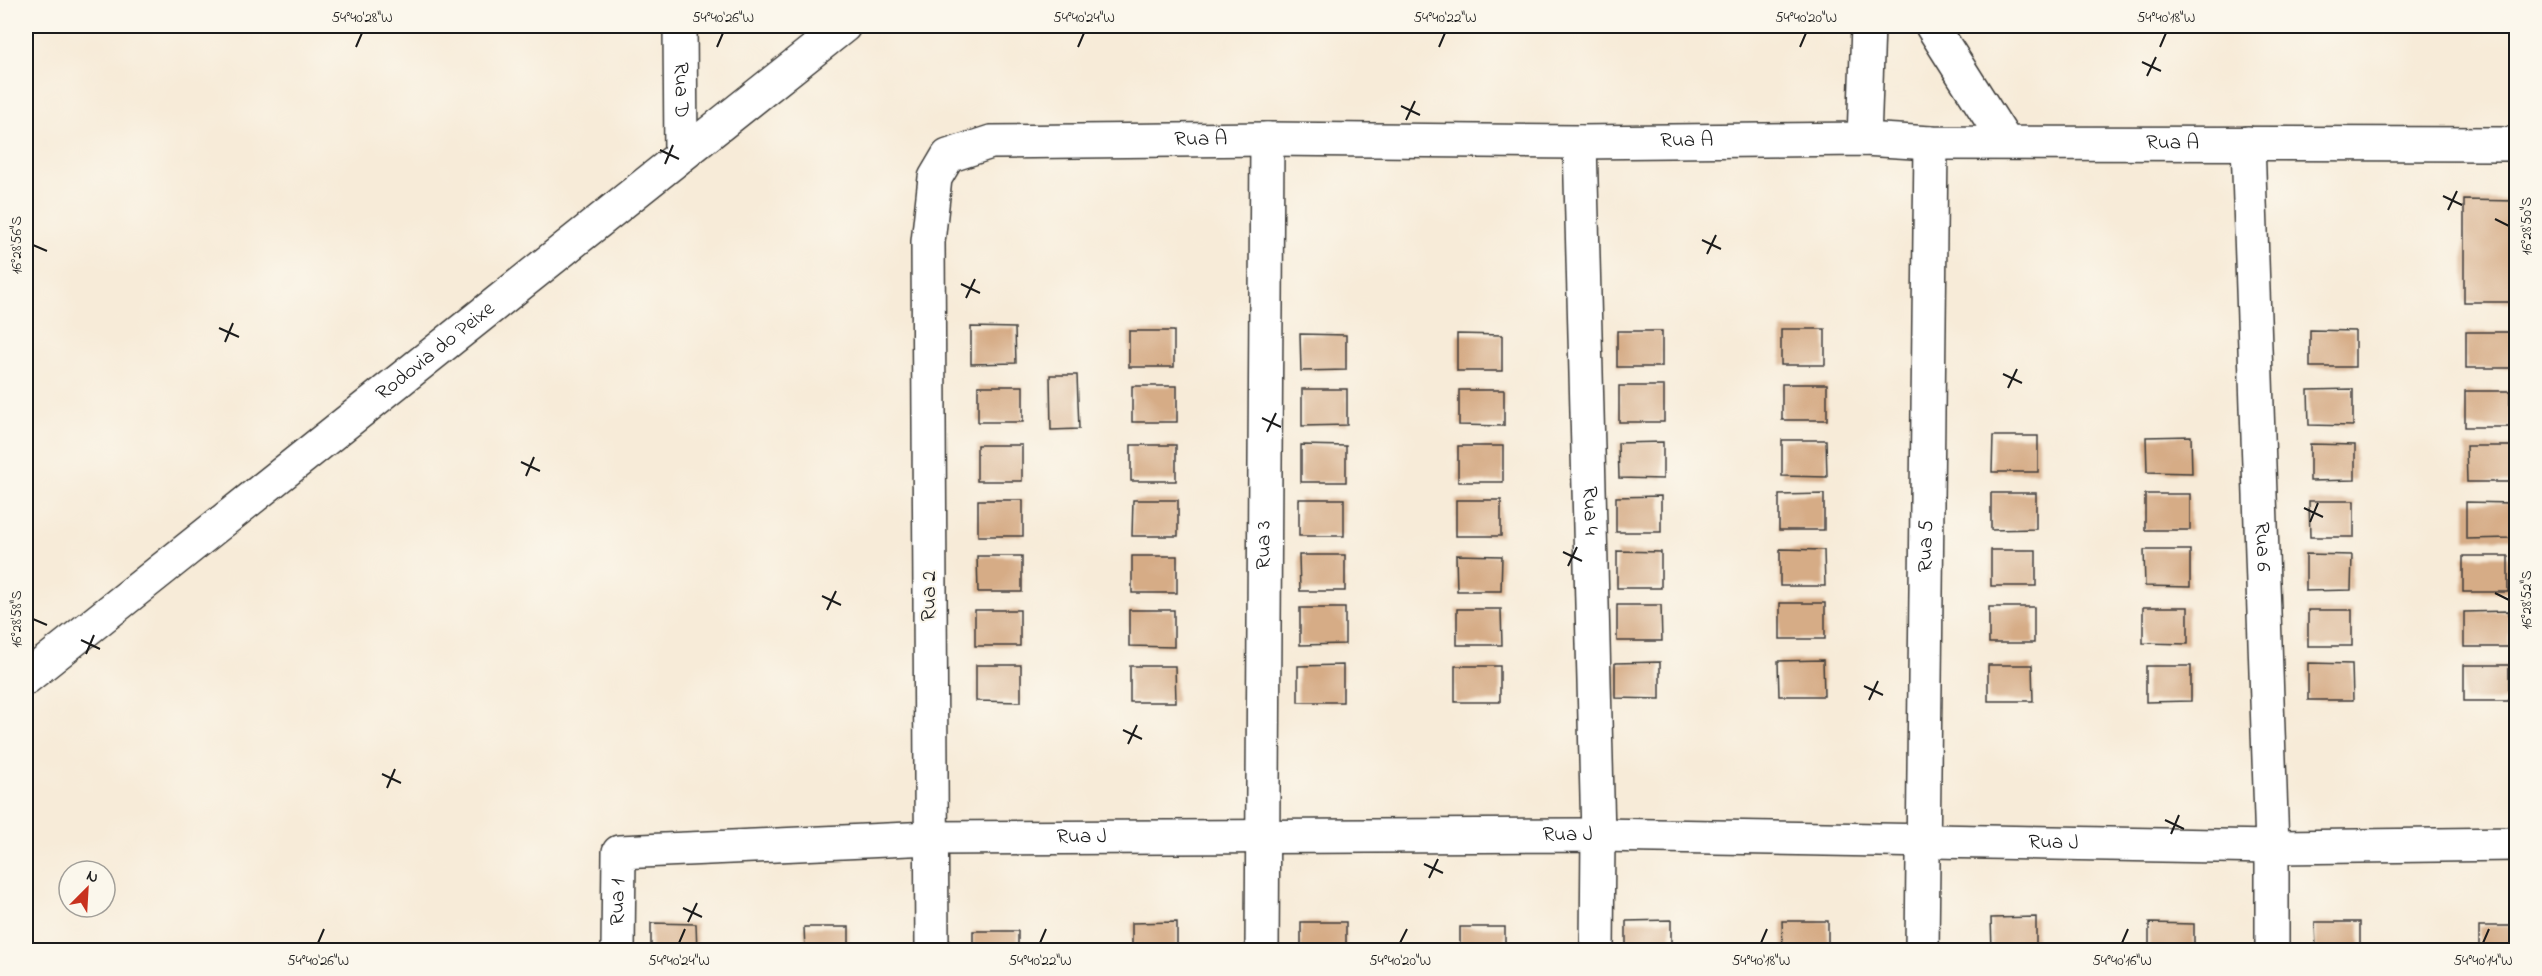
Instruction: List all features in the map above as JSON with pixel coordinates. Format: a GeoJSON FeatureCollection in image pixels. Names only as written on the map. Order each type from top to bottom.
{"type":"FeatureCollection","features":[{"type":"Feature","properties":{"kind":"street","name":"Rua D"},"geometry":{"type":"LineString","coordinates":[[680,26],[681,155]]}},
{"type":"Feature","properties":{"kind":"street","name":"Rodovia do Peixe"},"geometry":{"type":"LineString","coordinates":[[26,678],[844,26]]}},
{"type":"Feature","properties":{"kind":"street"},"geometry":{"type":"LineString","coordinates":[[1864,139],[1868,26]]}},
{"type":"Feature","properties":{"kind":"street"},"geometry":{"type":"LineString","coordinates":[[1932,26],[2005,141]]}},
{"type":"Feature","properties":{"kind":"street","name":"Rua A"},"geometry":{"type":"LineString","coordinates":[[927,242],[935,178],[948,156],[991,142],[1267,139],[1581,142],[1864,139],[1931,143],[2005,141],[2517,144]]}},
{"type":"Feature","properties":{"kind":"street","name":"Rua 3"},"geometry":{"type":"LineString","coordinates":[[1262,951],[1267,139]]}},
{"type":"Feature","properties":{"kind":"street","name":"Rua 4"},"geometry":{"type":"LineString","coordinates":[[1581,142],[1598,835],[1597,951]]}},
{"type":"Feature","properties":{"kind":"street","name":"Rua 5"},"geometry":{"type":"LineString","coordinates":[[1922,951],[1931,143]]}},
{"type":"Feature","properties":{"kind":"street","name":"Rua 6"},"geometry":{"type":"LineString","coordinates":[[2248,143],[2272,847],[2272,951]]}},
{"type":"Feature","properties":{"kind":"street","name":"Rua 2"},"geometry":{"type":"LineString","coordinates":[[927,242],[932,951]]}},
{"type":"Feature","properties":{"kind":"street","name":"Rua J"},"geometry":{"type":"LineString","coordinates":[[619,852],[931,838],[1598,835],[2272,847],[2517,844]]}},
{"type":"Feature","properties":{"kind":"street","name":"Rua 1"},"geometry":{"type":"LineString","coordinates":[[618,951],[619,852]]}},
{"type":"Feature","properties":{"kind":"building"},"geometry":{"type":"Polygon","coordinates":[[[2464,200],[2516,201],[2516,302],[2464,302],[2464,200]]]}},
{"type":"Feature","properties":{"kind":"building"},"geometry":{"type":"Polygon","coordinates":[[[971,327],[1015,328],[1016,363],[971,364],[971,327]]]}},
{"type":"Feature","properties":{"kind":"building"},"geometry":{"type":"Polygon","coordinates":[[[1781,329],[1825,329],[1825,365],[1781,365],[1781,329]]]}},
{"type":"Feature","properties":{"kind":"building"},"geometry":{"type":"Polygon","coordinates":[[[2310,330],[2355,331],[2355,367],[2310,367],[2310,330]]]}},
{"type":"Feature","properties":{"kind":"building"},"geometry":{"type":"Polygon","coordinates":[[[1129,331],[1174,331],[1174,367],[1129,367],[1129,331]]]}},
{"type":"Feature","properties":{"kind":"building"},"geometry":{"type":"Polygon","coordinates":[[[1617,331],[1662,331],[1662,367],[1617,367],[1617,331]]]}},
{"type":"Feature","properties":{"kind":"building"},"geometry":{"type":"Polygon","coordinates":[[[2466,332],[2511,332],[2511,368],[2466,368],[2466,332]]]}},
{"type":"Feature","properties":{"kind":"building"},"geometry":{"type":"Polygon","coordinates":[[[1300,334],[1346,335],[1346,370],[1301,371],[1300,334]]]}},
{"type":"Feature","properties":{"kind":"building"},"geometry":{"type":"Polygon","coordinates":[[[1457,334],[1502,335],[1502,371],[1457,371],[1457,334]]]}},
{"type":"Feature","properties":{"kind":"building"},"geometry":{"type":"Polygon","coordinates":[[[1050,375],[1077,375],[1079,429],[1051,430],[1050,375]]]}},
{"type":"Feature","properties":{"kind":"building"},"geometry":{"type":"Polygon","coordinates":[[[1782,384],[1827,384],[1827,420],[1782,420],[1782,384]]]}},
{"type":"Feature","properties":{"kind":"building"},"geometry":{"type":"Polygon","coordinates":[[[978,386],[1023,386],[1023,422],[978,422],[978,386]]]}},
{"type":"Feature","properties":{"kind":"building"},"geometry":{"type":"Polygon","coordinates":[[[1132,386],[1177,386],[1177,422],[1132,422],[1132,386]]]}},
{"type":"Feature","properties":{"kind":"building"},"geometry":{"type":"Polygon","coordinates":[[[1619,386],[1664,386],[1664,422],[1619,422],[1619,386]]]}},
{"type":"Feature","properties":{"kind":"building"},"geometry":{"type":"Polygon","coordinates":[[[1302,389],[1347,389],[1347,425],[1302,426],[1302,389]]]}},
{"type":"Feature","properties":{"kind":"building"},"geometry":{"type":"Polygon","coordinates":[[[2353,389],[2353,426],[2309,425],[2308,390],[2353,389]]]}},
{"type":"Feature","properties":{"kind":"building"},"geometry":{"type":"Polygon","coordinates":[[[1459,390],[1504,390],[1504,426],[1459,425],[1459,390]]]}},
{"type":"Feature","properties":{"kind":"building"},"geometry":{"type":"Polygon","coordinates":[[[2465,391],[2510,391],[2510,427],[2465,427],[2465,391]]]}},
{"type":"Feature","properties":{"kind":"building"},"geometry":{"type":"Polygon","coordinates":[[[1993,436],[2038,436],[2038,472],[1992,472],[1993,436]]]}},
{"type":"Feature","properties":{"kind":"building"},"geometry":{"type":"Polygon","coordinates":[[[2191,436],[2192,473],[2147,472],[2146,437],[2191,436]]]}},
{"type":"Feature","properties":{"kind":"building"},"geometry":{"type":"Polygon","coordinates":[[[1782,440],[1826,440],[1827,477],[1782,476],[1782,440]]]}},
{"type":"Feature","properties":{"kind":"building"},"geometry":{"type":"Polygon","coordinates":[[[1663,442],[1663,479],[1619,478],[1618,443],[1663,442]]]}},
{"type":"Feature","properties":{"kind":"building"},"geometry":{"type":"Polygon","coordinates":[[[2310,444],[2355,445],[2355,480],[2310,481],[2310,444]]]}},
{"type":"Feature","properties":{"kind":"building"},"geometry":{"type":"Polygon","coordinates":[[[977,445],[1022,445],[1022,481],[977,481],[977,445]]]}},
{"type":"Feature","properties":{"kind":"building"},"geometry":{"type":"Polygon","coordinates":[[[1131,445],[1176,445],[1176,481],[1131,481],[1131,445]]]}},
{"type":"Feature","properties":{"kind":"building"},"geometry":{"type":"Polygon","coordinates":[[[1301,445],[1346,446],[1346,482],[1301,482],[1301,445]]]}},
{"type":"Feature","properties":{"kind":"building"},"geometry":{"type":"Polygon","coordinates":[[[1458,446],[1503,446],[1503,482],[1458,482],[1458,446]]]}},
{"type":"Feature","properties":{"kind":"building"},"geometry":{"type":"Polygon","coordinates":[[[2466,446],[2511,446],[2511,482],[2467,482],[2466,446]]]}},
{"type":"Feature","properties":{"kind":"building"},"geometry":{"type":"Polygon","coordinates":[[[1991,493],[2036,493],[2036,529],[1991,530],[1991,493]]]}},
{"type":"Feature","properties":{"kind":"building"},"geometry":{"type":"Polygon","coordinates":[[[1824,494],[1824,530],[1779,530],[1779,495],[1824,494]]]}},
{"type":"Feature","properties":{"kind":"building"},"geometry":{"type":"Polygon","coordinates":[[[2145,494],[2190,494],[2190,530],[2145,530],[2145,494]]]}},
{"type":"Feature","properties":{"kind":"building"},"geometry":{"type":"Polygon","coordinates":[[[1661,496],[1661,532],[1616,532],[1616,497],[1661,496]]]}},
{"type":"Feature","properties":{"kind":"building"},"geometry":{"type":"Polygon","coordinates":[[[1299,499],[1344,499],[1344,536],[1299,536],[1299,499]]]}},
{"type":"Feature","properties":{"kind":"building"},"geometry":{"type":"Polygon","coordinates":[[[978,500],[1023,500],[1023,536],[978,536],[978,500]]]}},
{"type":"Feature","properties":{"kind":"building"},"geometry":{"type":"Polygon","coordinates":[[[1133,500],[1178,500],[1178,536],[1132,536],[1133,500]]]}},
{"type":"Feature","properties":{"kind":"building"},"geometry":{"type":"Polygon","coordinates":[[[1456,500],[1501,500],[1501,536],[1456,536],[1456,500]]]}},
{"type":"Feature","properties":{"kind":"building"},"geometry":{"type":"Polygon","coordinates":[[[2309,501],[2354,501],[2354,537],[2310,537],[2309,501]]]}},
{"type":"Feature","properties":{"kind":"building"},"geometry":{"type":"Polygon","coordinates":[[[2466,502],[2511,503],[2511,538],[2466,539],[2466,502]]]}},
{"type":"Feature","properties":{"kind":"building"},"geometry":{"type":"Polygon","coordinates":[[[1780,549],[1824,550],[1825,586],[1780,586],[1780,549]]]}},
{"type":"Feature","properties":{"kind":"building"},"geometry":{"type":"Polygon","coordinates":[[[1991,550],[2036,550],[2036,586],[1991,586],[1991,550]]]}},
{"type":"Feature","properties":{"kind":"building"},"geometry":{"type":"Polygon","coordinates":[[[2144,550],[2190,550],[2190,587],[2145,586],[2144,550]]]}},
{"type":"Feature","properties":{"kind":"building"},"geometry":{"type":"Polygon","coordinates":[[[1617,551],[1661,552],[1661,588],[1617,588],[1617,551]]]}},
{"type":"Feature","properties":{"kind":"building"},"geometry":{"type":"Polygon","coordinates":[[[2306,554],[2352,555],[2351,590],[2306,591],[2306,554]]]}},
{"type":"Feature","properties":{"kind":"building"},"geometry":{"type":"Polygon","coordinates":[[[1299,555],[1345,555],[1345,591],[1300,591],[1299,555]]]}},
{"type":"Feature","properties":{"kind":"building"},"geometry":{"type":"Polygon","coordinates":[[[1456,555],[1502,556],[1501,591],[1457,591],[1456,555]]]}},
{"type":"Feature","properties":{"kind":"building"},"geometry":{"type":"Polygon","coordinates":[[[977,556],[1022,556],[1022,592],[978,592],[977,556]]]}},
{"type":"Feature","properties":{"kind":"building"},"geometry":{"type":"Polygon","coordinates":[[[1132,556],[1177,556],[1177,593],[1132,593],[1132,556]]]}},
{"type":"Feature","properties":{"kind":"building"},"geometry":{"type":"Polygon","coordinates":[[[2463,556],[2508,556],[2508,592],[2463,592],[2463,556]]]}},
{"type":"Feature","properties":{"kind":"building"},"geometry":{"type":"Polygon","coordinates":[[[1780,603],[1825,603],[1825,639],[1780,639],[1780,603]]]}},
{"type":"Feature","properties":{"kind":"building"},"geometry":{"type":"Polygon","coordinates":[[[1617,605],[1661,605],[1662,641],[1617,641],[1617,605]]]}},
{"type":"Feature","properties":{"kind":"building"},"geometry":{"type":"Polygon","coordinates":[[[1989,607],[2034,607],[2034,643],[1989,643],[1989,607]]]}},
{"type":"Feature","properties":{"kind":"building"},"geometry":{"type":"Polygon","coordinates":[[[2143,607],[2188,607],[2188,644],[2143,643],[2143,607]]]}},
{"type":"Feature","properties":{"kind":"building"},"geometry":{"type":"Polygon","coordinates":[[[1300,608],[1345,608],[1345,644],[1300,645],[1300,608]]]}},
{"type":"Feature","properties":{"kind":"building"},"geometry":{"type":"Polygon","coordinates":[[[1457,609],[1501,609],[1502,645],[1457,645],[1457,609]]]}},
{"type":"Feature","properties":{"kind":"building"},"geometry":{"type":"Polygon","coordinates":[[[975,610],[1020,610],[1020,646],[975,646],[975,610]]]}},
{"type":"Feature","properties":{"kind":"building"},"geometry":{"type":"Polygon","coordinates":[[[1129,610],[1174,610],[1174,647],[1129,646],[1129,610]]]}},
{"type":"Feature","properties":{"kind":"building"},"geometry":{"type":"Polygon","coordinates":[[[2308,610],[2352,610],[2352,646],[2308,646],[2308,610]]]}},
{"type":"Feature","properties":{"kind":"building"},"geometry":{"type":"Polygon","coordinates":[[[2509,611],[2509,647],[2464,647],[2464,612],[2509,611]]]}},
{"type":"Feature","properties":{"kind":"building"},"geometry":{"type":"Polygon","coordinates":[[[1823,660],[1824,696],[1779,696],[1778,661],[1823,660]]]}},
{"type":"Feature","properties":{"kind":"building"},"geometry":{"type":"Polygon","coordinates":[[[1660,662],[1660,699],[1615,698],[1615,663],[1660,662]]]}},
{"type":"Feature","properties":{"kind":"building"},"geometry":{"type":"Polygon","coordinates":[[[2308,663],[2352,664],[2353,700],[2308,700],[2308,663]]]}},
{"type":"Feature","properties":{"kind":"building"},"geometry":{"type":"Polygon","coordinates":[[[976,665],[1021,665],[1021,702],[976,701],[976,665]]]}},
{"type":"Feature","properties":{"kind":"building"},"geometry":{"type":"Polygon","coordinates":[[[1343,665],[1343,702],[1298,702],[1298,666],[1343,665]]]}},
{"type":"Feature","properties":{"kind":"building"},"geometry":{"type":"Polygon","coordinates":[[[1988,665],[2032,665],[2033,701],[1988,701],[1988,665]]]}},
{"type":"Feature","properties":{"kind":"building"},"geometry":{"type":"Polygon","coordinates":[[[2464,665],[2509,665],[2509,701],[2464,701],[2464,665]]]}},
{"type":"Feature","properties":{"kind":"building"},"geometry":{"type":"Polygon","coordinates":[[[1130,666],[1175,666],[1176,702],[1130,702],[1130,666]]]}},
{"type":"Feature","properties":{"kind":"building"},"geometry":{"type":"Polygon","coordinates":[[[1455,666],[1500,666],[1500,702],[1455,702],[1455,666]]]}},
{"type":"Feature","properties":{"kind":"building"},"geometry":{"type":"Polygon","coordinates":[[[2146,666],[2191,666],[2191,701],[2146,702],[2146,666]]]}},
{"type":"Feature","properties":{"kind":"building"},"geometry":{"type":"Polygon","coordinates":[[[2036,917],[2036,950],[1992,950],[1991,918],[2036,917]]]}},
{"type":"Feature","properties":{"kind":"building"},"geometry":{"type":"Polygon","coordinates":[[[1671,920],[1671,950],[1626,950],[1626,921],[1671,920]]]}},
{"type":"Feature","properties":{"kind":"building"},"geometry":{"type":"Polygon","coordinates":[[[1782,921],[1828,921],[1828,950],[1783,950],[1782,921]]]}},
{"type":"Feature","properties":{"kind":"building"},"geometry":{"type":"Polygon","coordinates":[[[1177,922],[1177,950],[1132,950],[1132,923],[1177,922]]]}},
{"type":"Feature","properties":{"kind":"building"},"geometry":{"type":"Polygon","coordinates":[[[1301,922],[1346,922],[1346,950],[1301,950],[1301,922]]]}},
{"type":"Feature","properties":{"kind":"building"},"geometry":{"type":"Polygon","coordinates":[[[2315,922],[2360,922],[2360,950],[2316,950],[2315,922]]]}},
{"type":"Feature","properties":{"kind":"building"},"geometry":{"type":"Polygon","coordinates":[[[651,923],[696,924],[697,950],[651,950],[651,923]]]}},
{"type":"Feature","properties":{"kind":"building"},"geometry":{"type":"Polygon","coordinates":[[[2149,923],[2194,924],[2194,950],[2149,950],[2149,923]]]}},
{"type":"Feature","properties":{"kind":"building"},"geometry":{"type":"Polygon","coordinates":[[[2479,926],[2516,926],[2516,950],[2479,950],[2479,926]]]}},
{"type":"Feature","properties":{"kind":"building"},"geometry":{"type":"Polygon","coordinates":[[[804,927],[849,927],[849,950],[805,950],[804,927]]]}},
{"type":"Feature","properties":{"kind":"building"},"geometry":{"type":"Polygon","coordinates":[[[1460,927],[1505,927],[1505,950],[1460,950],[1460,927]]]}},
{"type":"Feature","properties":{"kind":"building"},"geometry":{"type":"Polygon","coordinates":[[[973,931],[1018,931],[1018,950],[973,950],[973,931]]]}}]}
